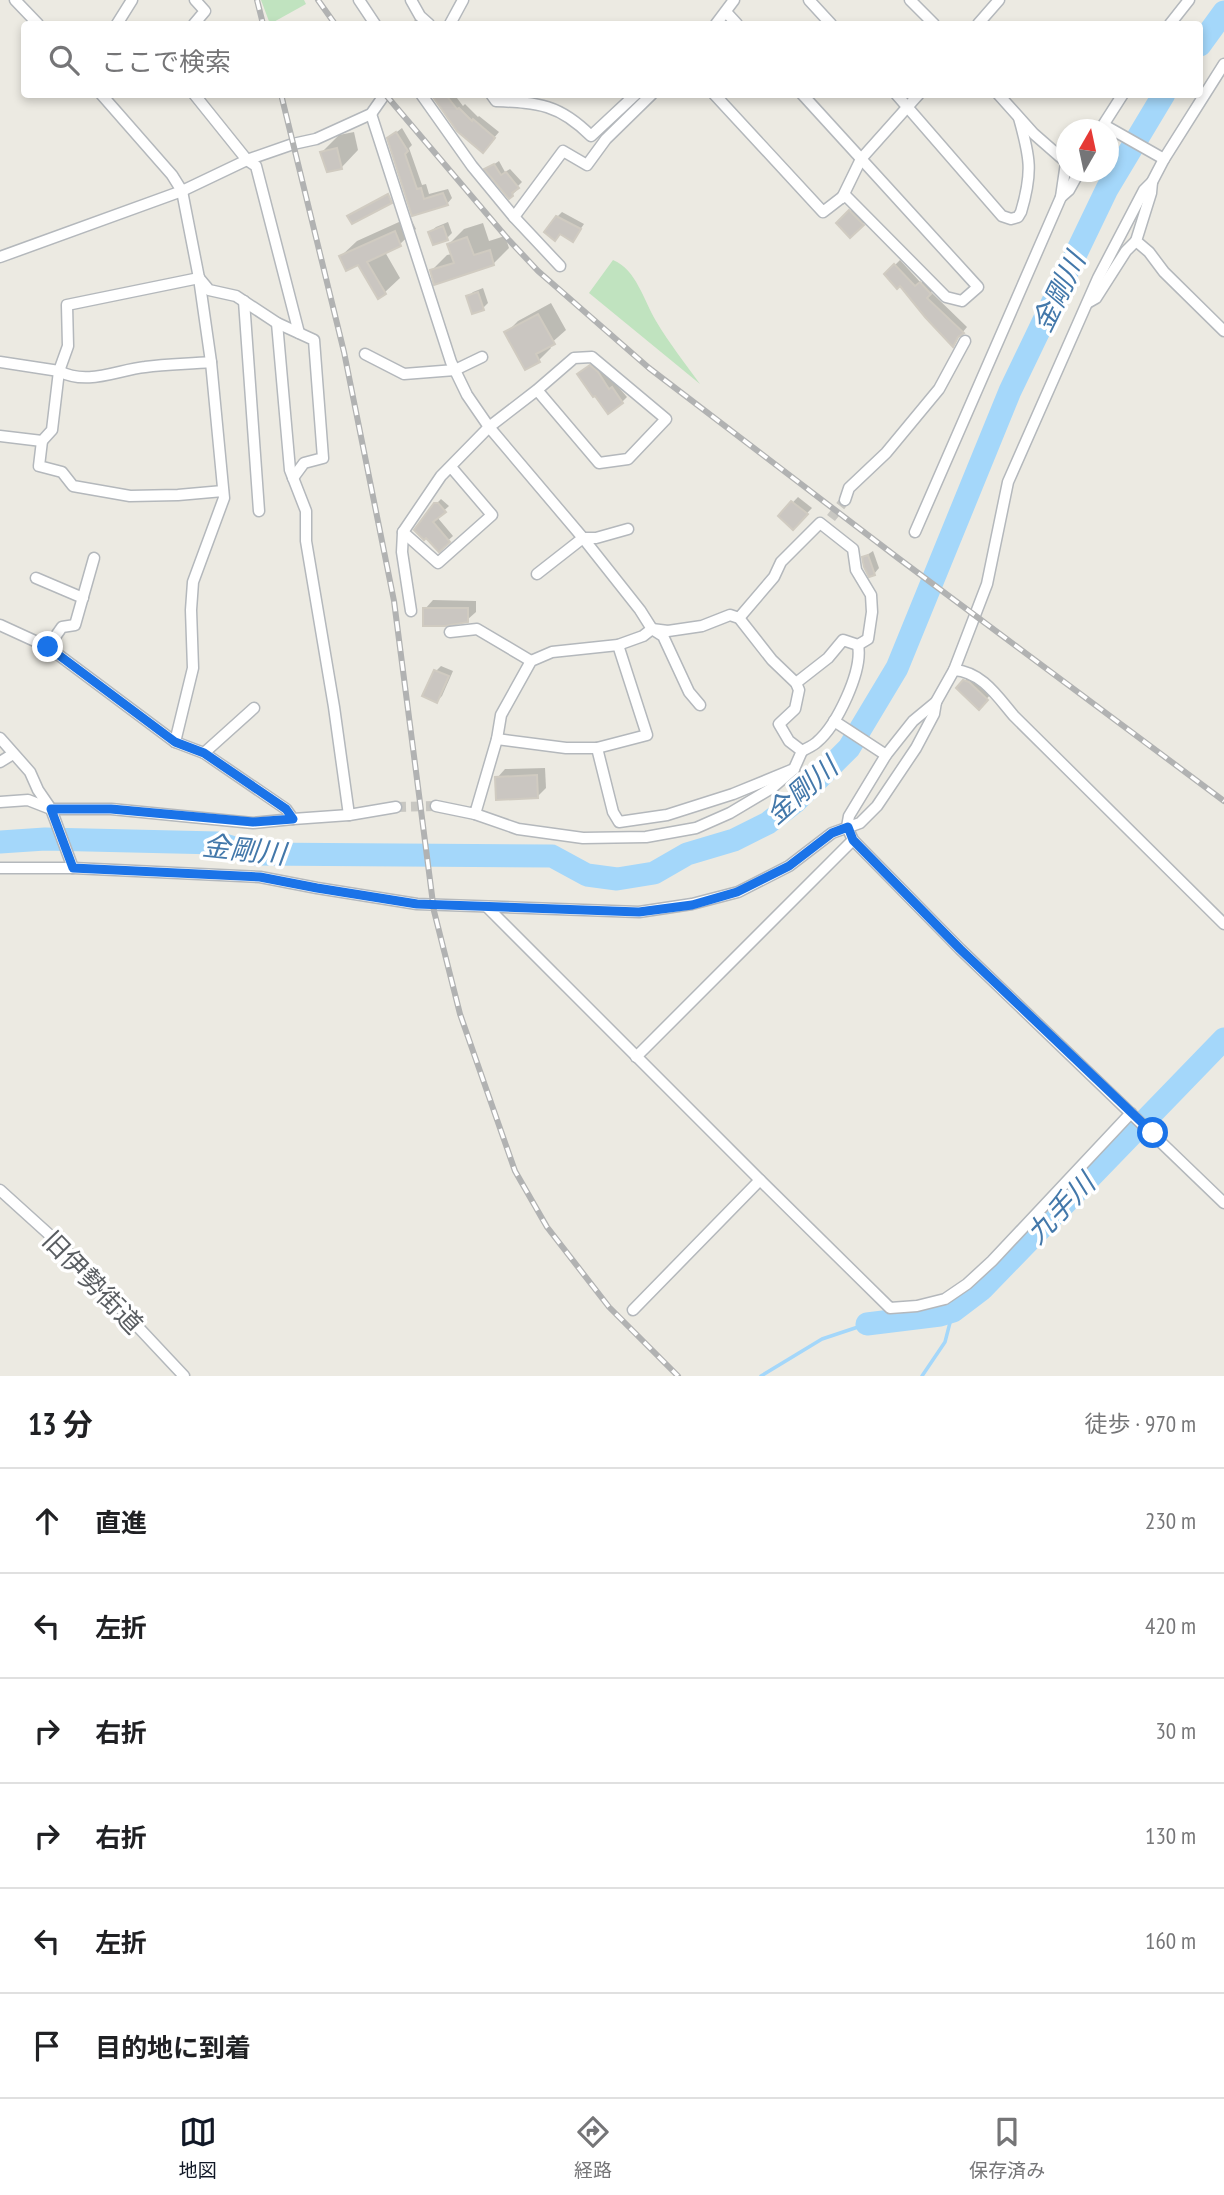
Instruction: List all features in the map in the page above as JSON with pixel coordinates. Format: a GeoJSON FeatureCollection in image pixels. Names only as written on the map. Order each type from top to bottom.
{"type":"FeatureCollection","features":[{"type":"Feature","properties":{"kind":"street"},"geometry":{"type":"LineString","coordinates":[[124,21],[132,0]]}},
{"type":"Feature","properties":{"kind":"street"},"geometry":{"type":"LineString","coordinates":[[195,0],[205,11],[197,21]]}},
{"type":"Feature","properties":{"kind":"street"},"geometry":{"type":"LineString","coordinates":[[359,0],[373,21]]}},
{"type":"Feature","properties":{"kind":"street"},"geometry":{"type":"LineString","coordinates":[[411,0],[426,21]]}},
{"type":"Feature","properties":{"kind":"street"},"geometry":{"type":"LineString","coordinates":[[452,21],[463,0]]}},
{"type":"Feature","properties":{"kind":"street"},"geometry":{"type":"LineString","coordinates":[[718,21],[734,0]]}},
{"type":"Feature","properties":{"kind":"street"},"geometry":{"type":"LineString","coordinates":[[809,0],[828,21]]}},
{"type":"Feature","properties":{"kind":"street"},"geometry":{"type":"LineString","coordinates":[[910,0],[931,21]]}},
{"type":"Feature","properties":{"kind":"street"},"geometry":{"type":"LineString","coordinates":[[1172,21],[1189,0]]}},
{"type":"Feature","properties":{"kind":"street"},"geometry":{"type":"LineString","coordinates":[[18,1],[35,21]]}},
{"type":"Feature","properties":{"kind":"street"},"geometry":{"type":"LineString","coordinates":[[980,21],[996,1]]}},
{"type":"Feature","properties":{"kind":"street"},"geometry":{"type":"LineString","coordinates":[[726,12],[734,21]]}},
{"type":"Feature","properties":{"kind":"street"},"geometry":{"type":"LineString","coordinates":[[1203,97],[1224,64]]}},
{"type":"Feature","properties":{"kind":"street"},"geometry":{"type":"LineString","coordinates":[[105,98],[172,175],[182,191],[199,278],[211,362],[224,498],[193,582],[192,668],[175,742]]}},
{"type":"Feature","properties":{"kind":"street"},"geometry":{"type":"LineString","coordinates":[[197,98],[247,160],[256,166],[299,333]]}},
{"type":"Feature","properties":{"kind":"street"},"geometry":{"type":"LineString","coordinates":[[0,257],[182,191],[247,160],[316,139],[371,114],[381,98]]}},
{"type":"Feature","properties":{"kind":"street"},"geometry":{"type":"LineString","coordinates":[[424,98],[472,166],[514,217],[560,266]]}},
{"type":"Feature","properties":{"kind":"street"},"geometry":{"type":"LineString","coordinates":[[494,98],[496,101],[537,103],[559,111],[592,136],[632,98]]}},
{"type":"Feature","properties":{"kind":"street"},"geometry":{"type":"LineString","coordinates":[[514,217],[563,151],[587,165],[606,139],[648,98]]}},
{"type":"Feature","properties":{"kind":"street"},"geometry":{"type":"LineString","coordinates":[[718,98],[823,212],[845,195]]}},
{"type":"Feature","properties":{"kind":"street"},"geometry":{"type":"LineString","coordinates":[[806,98],[978,287],[962,301],[946,297],[845,195]]}},
{"type":"Feature","properties":{"kind":"street"},"geometry":{"type":"LineString","coordinates":[[899,98],[1002,216],[1011,219],[1018,217],[1021,212],[1030,176],[1028,151],[1019,118]]}},
{"type":"Feature","properties":{"kind":"street"},"geometry":{"type":"LineString","coordinates":[[827,217],[845,195],[861,159],[916,98]]}},
{"type":"Feature","properties":{"kind":"street"},"geometry":{"type":"LineString","coordinates":[[1002,98],[1056,154]]}},
{"type":"Feature","properties":{"kind":"street"},"geometry":{"type":"LineString","coordinates":[[1107,119],[1120,98]]}},
{"type":"Feature","properties":{"kind":"street"},"geometry":{"type":"LineString","coordinates":[[0,868],[73,868],[260,877],[417,904],[639,912],[692,905],[737,892],[789,866],[832,833],[860,823],[877,806],[916,748],[934,714],[936,702],[954,670],[987,584],[1008,482],[1098,278],[1144,190],[1203,98]]}},
{"type":"Feature","properties":{"kind":"street"},"geometry":{"type":"LineString","coordinates":[[371,114],[455,370],[467,395],[489,427],[583,538],[652,629],[663,636],[688,692],[700,705]]}},
{"type":"Feature","properties":{"kind":"street"},"geometry":{"type":"LineString","coordinates":[[1119,136],[1164,159]]}},
{"type":"Feature","properties":{"kind":"street"},"geometry":{"type":"LineString","coordinates":[[1086,304],[1096,298],[1126,251],[1136,241],[1151,193],[1152,181]]}},
{"type":"Feature","properties":{"kind":"street"},"geometry":{"type":"LineString","coordinates":[[915,532],[1061,197],[1063,182]]}},
{"type":"Feature","properties":{"kind":"street"},"geometry":{"type":"LineString","coordinates":[[1061,197],[1073,182]]}},
{"type":"Feature","properties":{"kind":"street"},"geometry":{"type":"LineString","coordinates":[[1136,241],[1224,331]]}},
{"type":"Feature","properties":{"kind":"street"},"geometry":{"type":"LineString","coordinates":[[199,278],[209,290],[236,296],[276,323],[314,340],[323,458],[304,463],[293,478]]}},
{"type":"Feature","properties":{"kind":"street"},"geometry":{"type":"LineString","coordinates":[[199,278],[67,305],[68,346],[59,371],[52,430],[42,441],[39,466],[62,472],[73,486],[130,496],[223,491]]}},
{"type":"Feature","properties":{"kind":"street"},"geometry":{"type":"LineString","coordinates":[[244,301],[259,511]]}},
{"type":"Feature","properties":{"kind":"street"},"geometry":{"type":"LineString","coordinates":[[276,323],[290,470],[306,512],[306,541],[349,815]]}},
{"type":"Feature","properties":{"kind":"street"},"geometry":{"type":"LineString","coordinates":[[845,500],[849,488],[886,453],[939,389],[965,341]]}},
{"type":"Feature","properties":{"kind":"street"},"geometry":{"type":"LineString","coordinates":[[365,354],[404,374],[455,370],[482,357]]}},
{"type":"Feature","properties":{"kind":"street"},"geometry":{"type":"LineString","coordinates":[[411,611],[402,552],[403,532],[441,477],[489,427],[574,358],[592,357],[666,419],[628,459],[599,463],[537,390]]}},
{"type":"Feature","properties":{"kind":"street"},"geometry":{"type":"LineString","coordinates":[[0,362],[91,378],[144,367],[211,362]]}},
{"type":"Feature","properties":{"kind":"street"},"geometry":{"type":"LineString","coordinates":[[0,436],[42,441]]}},
{"type":"Feature","properties":{"kind":"street"},"geometry":{"type":"LineString","coordinates":[[403,532],[438,563],[492,514],[451,467]]}},
{"type":"Feature","properties":{"kind":"street"},"geometry":{"type":"LineString","coordinates":[[739,618],[774,577],[781,562],[820,523],[831,518]]}},
{"type":"Feature","properties":{"kind":"street"},"geometry":{"type":"LineString","coordinates":[[820,523],[853,549],[856,570],[871,595],[872,612],[868,639],[858,645]]}},
{"type":"Feature","properties":{"kind":"street"},"geometry":{"type":"LineString","coordinates":[[537,574],[583,538],[596,538],[628,530]]}},
{"type":"Feature","properties":{"kind":"street"},"geometry":{"type":"LineString","coordinates":[[48,647],[62,627],[75,625],[94,558]]}},
{"type":"Feature","properties":{"kind":"street"},"geometry":{"type":"LineString","coordinates":[[36,578],[83,598]]}},
{"type":"Feature","properties":{"kind":"street"},"geometry":{"type":"LineString","coordinates":[[475,814],[497,739],[501,715],[531,661],[552,652],[618,645],[643,636],[652,629],[668,631],[702,626],[730,615],[739,618],[772,660],[796,683],[799,690],[795,709],[779,724],[789,741],[802,751]]}},
{"type":"Feature","properties":{"kind":"street"},"geometry":{"type":"LineString","coordinates":[[0,625],[48,647],[175,742],[204,753],[286,809],[293,819]]}},
{"type":"Feature","properties":{"kind":"street"},"geometry":{"type":"LineString","coordinates":[[450,632],[477,629],[531,661]]}},
{"type":"Feature","properties":{"kind":"street"},"geometry":{"type":"LineString","coordinates":[[796,683],[828,659],[844,640],[858,645]]}},
{"type":"Feature","properties":{"kind":"street"},"geometry":{"type":"LineString","coordinates":[[497,739],[566,748],[597,748],[647,734],[618,645]]}},
{"type":"Feature","properties":{"kind":"street"},"geometry":{"type":"LineString","coordinates":[[436,806],[475,814],[518,828],[570,836],[646,837],[696,828],[730,813],[772,788],[793,769],[802,751],[817,742],[834,722],[849,692],[860,656],[858,645]]}},
{"type":"Feature","properties":{"kind":"street"},"geometry":{"type":"LineString","coordinates":[[954,670],[967,671],[989,685],[1014,716],[1224,924]]}},
{"type":"Feature","properties":{"kind":"street"},"geometry":{"type":"LineString","coordinates":[[936,702],[882,752],[849,816],[848,827],[853,840],[960,949],[1224,1203]]}},
{"type":"Feature","properties":{"kind":"street"},"geometry":{"type":"LineString","coordinates":[[204,753],[254,708]]}},
{"type":"Feature","properties":{"kind":"street"},"geometry":{"type":"LineString","coordinates":[[834,722],[882,752]]}},
{"type":"Feature","properties":{"kind":"street"},"geometry":{"type":"LineString","coordinates":[[0,738],[30,772],[51,809],[73,868]]}},
{"type":"Feature","properties":{"kind":"street"},"geometry":{"type":"LineString","coordinates":[[597,748],[613,812],[619,822],[667,815],[733,794],[793,769]]}},
{"type":"Feature","properties":{"kind":"street"},"geometry":{"type":"LineString","coordinates":[[0,762],[13,754]]}},
{"type":"Feature","properties":{"kind":"street"},"geometry":{"type":"LineString","coordinates":[[0,802],[28,800],[51,809],[111,809],[253,822],[349,815],[396,807]]}},
{"type":"Feature","properties":{"kind":"street"},"geometry":{"type":"LineString","coordinates":[[636,1058],[853,840]]}},
{"type":"Feature","properties":{"kind":"street"},"geometry":{"type":"LineString","coordinates":[[486,907],[890,1308],[917,1306],[945,1299],[975,1276],[1132,1112]]}},
{"type":"Feature","properties":{"kind":"street"},"geometry":{"type":"LineString","coordinates":[[633,1310],[760,1180]]}},
{"type":"Feature","properties":{"kind":"street","name":"旧伊勢街道"},"geometry":{"type":"LineString","coordinates":[[0,1190],[62,1247],[184,1376]]}},
{"type":"Feature","properties":{"kind":"green space"},"geometry":{"type":"Polygon","coordinates":[[[261,0],[304,0],[306,4],[275,21],[269,21],[261,0]]]}},
{"type":"Feature","properties":{"kind":"green space"},"geometry":{"type":"Polygon","coordinates":[[[613,260],[621,264],[634,278],[661,329],[700,384],[589,293],[613,260]]]}},
{"type":"Feature","properties":{"kind":"building"},"geometry":{"type":"Polygon","coordinates":[[[434,98],[448,98],[457,109],[495,138],[483,153],[457,131],[434,98]]]}},
{"type":"Feature","properties":{"kind":"building"},"geometry":{"type":"Polygon","coordinates":[[[396,132],[408,151],[405,154],[417,189],[421,188],[424,199],[443,193],[448,205],[412,216],[387,138],[396,132]]]}},
{"type":"Feature","properties":{"kind":"building"},"geometry":{"type":"Polygon","coordinates":[[[337,148],[342,169],[327,172],[320,152],[337,148]]]}},
{"type":"Feature","properties":{"kind":"building"},"geometry":{"type":"Polygon","coordinates":[[[494,164],[501,175],[506,172],[519,188],[509,199],[484,169],[494,164]]]}},
{"type":"Feature","properties":{"kind":"building"},"geometry":{"type":"Polygon","coordinates":[[[388,194],[392,203],[352,224],[347,216],[388,194]]]}},
{"type":"Feature","properties":{"kind":"building"},"geometry":{"type":"Polygon","coordinates":[[[849,210],[864,225],[850,238],[836,223],[849,210]]]}},
{"type":"Feature","properties":{"kind":"building"},"geometry":{"type":"Polygon","coordinates":[[[556,216],[581,229],[573,242],[560,234],[555,241],[544,232],[556,216]]]}},
{"type":"Feature","properties":{"kind":"building"},"geometry":{"type":"Polygon","coordinates":[[[443,226],[448,240],[433,245],[428,232],[443,226]]]}},
{"type":"Feature","properties":{"kind":"building"},"geometry":{"type":"Polygon","coordinates":[[[395,231],[401,246],[367,262],[386,294],[378,299],[358,265],[346,271],[339,256],[395,231]]]}},
{"type":"Feature","properties":{"kind":"building"},"geometry":{"type":"Polygon","coordinates":[[[467,237],[474,255],[490,250],[494,265],[434,285],[430,270],[454,263],[447,244],[467,237]]]}},
{"type":"Feature","properties":{"kind":"building"},"geometry":{"type":"Polygon","coordinates":[[[894,264],[915,286],[920,282],[931,294],[927,298],[964,333],[958,337],[953,347],[900,286],[897,289],[884,274],[894,264]]]}},
{"type":"Feature","properties":{"kind":"building"},"geometry":{"type":"Polygon","coordinates":[[[478,292],[484,310],[472,314],[466,296],[478,292]]]}},
{"type":"Feature","properties":{"kind":"building"},"geometry":{"type":"Polygon","coordinates":[[[538,314],[555,344],[536,354],[540,362],[525,370],[504,332],[538,314]]]}},
{"type":"Feature","properties":{"kind":"building"},"geometry":{"type":"Polygon","coordinates":[[[590,365],[609,389],[612,387],[623,403],[608,414],[577,374],[590,365]]]}},
{"type":"Feature","properties":{"kind":"building"},"geometry":{"type":"Polygon","coordinates":[[[791,501],[808,514],[793,530],[778,516],[791,501]]]}},
{"type":"Feature","properties":{"kind":"building"},"geometry":{"type":"Polygon","coordinates":[[[434,503],[438,503],[446,512],[433,522],[450,542],[439,552],[414,530],[434,503]]]}},
{"type":"Feature","properties":{"kind":"building"},"geometry":{"type":"Polygon","coordinates":[[[868,555],[875,575],[869,577],[862,557],[868,555]]]}},
{"type":"Feature","properties":{"kind":"building"},"geometry":{"type":"Polygon","coordinates":[[[423,608],[468,608],[468,622],[423,626],[423,608]]]}},
{"type":"Feature","properties":{"kind":"building"},"geometry":{"type":"Polygon","coordinates":[[[434,670],[449,676],[437,703],[422,696],[434,670]]]}},
{"type":"Feature","properties":{"kind":"building"},"geometry":{"type":"Polygon","coordinates":[[[963,680],[969,682],[988,700],[979,710],[956,688],[963,680]]]}},
{"type":"Feature","properties":{"kind":"building"},"geometry":{"type":"Polygon","coordinates":[[[537,775],[538,798],[496,800],[495,777],[537,775]]]}},
{"type":"Feature","properties":{"kind":"waterway","name":"金剛川"},"geometry":{"type":"LineString","coordinates":[[1203,41],[1224,12]]}},
{"type":"Feature","properties":{"kind":"waterway","name":"金剛川"},"geometry":{"type":"LineString","coordinates":[[0,842],[45,839],[218,843],[254,854],[552,856],[587,875],[617,879],[654,873],[687,854],[734,840],[768,823],[795,802],[849,748],[897,668],[1010,391],[1107,189],[1162,98]]}},
{"type":"Feature","properties":{"kind":"waterway","name":"九手川"},"geometry":{"type":"LineString","coordinates":[[867,1324],[940,1315],[953,1311],[982,1289],[1224,1039]]}},
{"type":"Feature","properties":{"kind":"waterway"},"geometry":{"type":"LineString","coordinates":[[922,1376],[945,1342],[953,1311]]}},
{"type":"Feature","properties":{"kind":"waterway"},"geometry":{"type":"LineString","coordinates":[[761,1376],[822,1339],[867,1324]]}},
{"type":"Feature","properties":{"kind":"tunnel"},"geometry":{"type":"LineString","coordinates":[[831,518],[845,500]]}},
{"type":"Feature","properties":{"kind":"tunnel"},"geometry":{"type":"LineString","coordinates":[[396,807],[436,806]]}},
{"type":"Feature","properties":{"kind":"railway"},"geometry":{"type":"LineString","coordinates":[[257,0],[262,21]]}},
{"type":"Feature","properties":{"kind":"railway"},"geometry":{"type":"LineString","coordinates":[[318,0],[333,21]]}},
{"type":"Feature","properties":{"kind":"railway"},"geometry":{"type":"LineString","coordinates":[[282,98],[344,352],[394,601],[434,911],[460,1014],[515,1171],[547,1227],[609,1307],[678,1376]]}},
{"type":"Feature","properties":{"kind":"railway"},"geometry":{"type":"LineString","coordinates":[[388,98],[538,271],[649,368],[1224,801]]}},
{"type":"Feature","properties":{"kind":"route"},"geometry":{"type":"LineString","coordinates":[[48,647],[175,742],[204,753],[286,809],[293,819],[253,822],[111,809],[51,809],[73,868],[260,877],[417,904],[639,912],[692,905],[737,892],[789,866],[832,833],[848,827],[853,840],[960,949],[1153,1133]]}}]}
